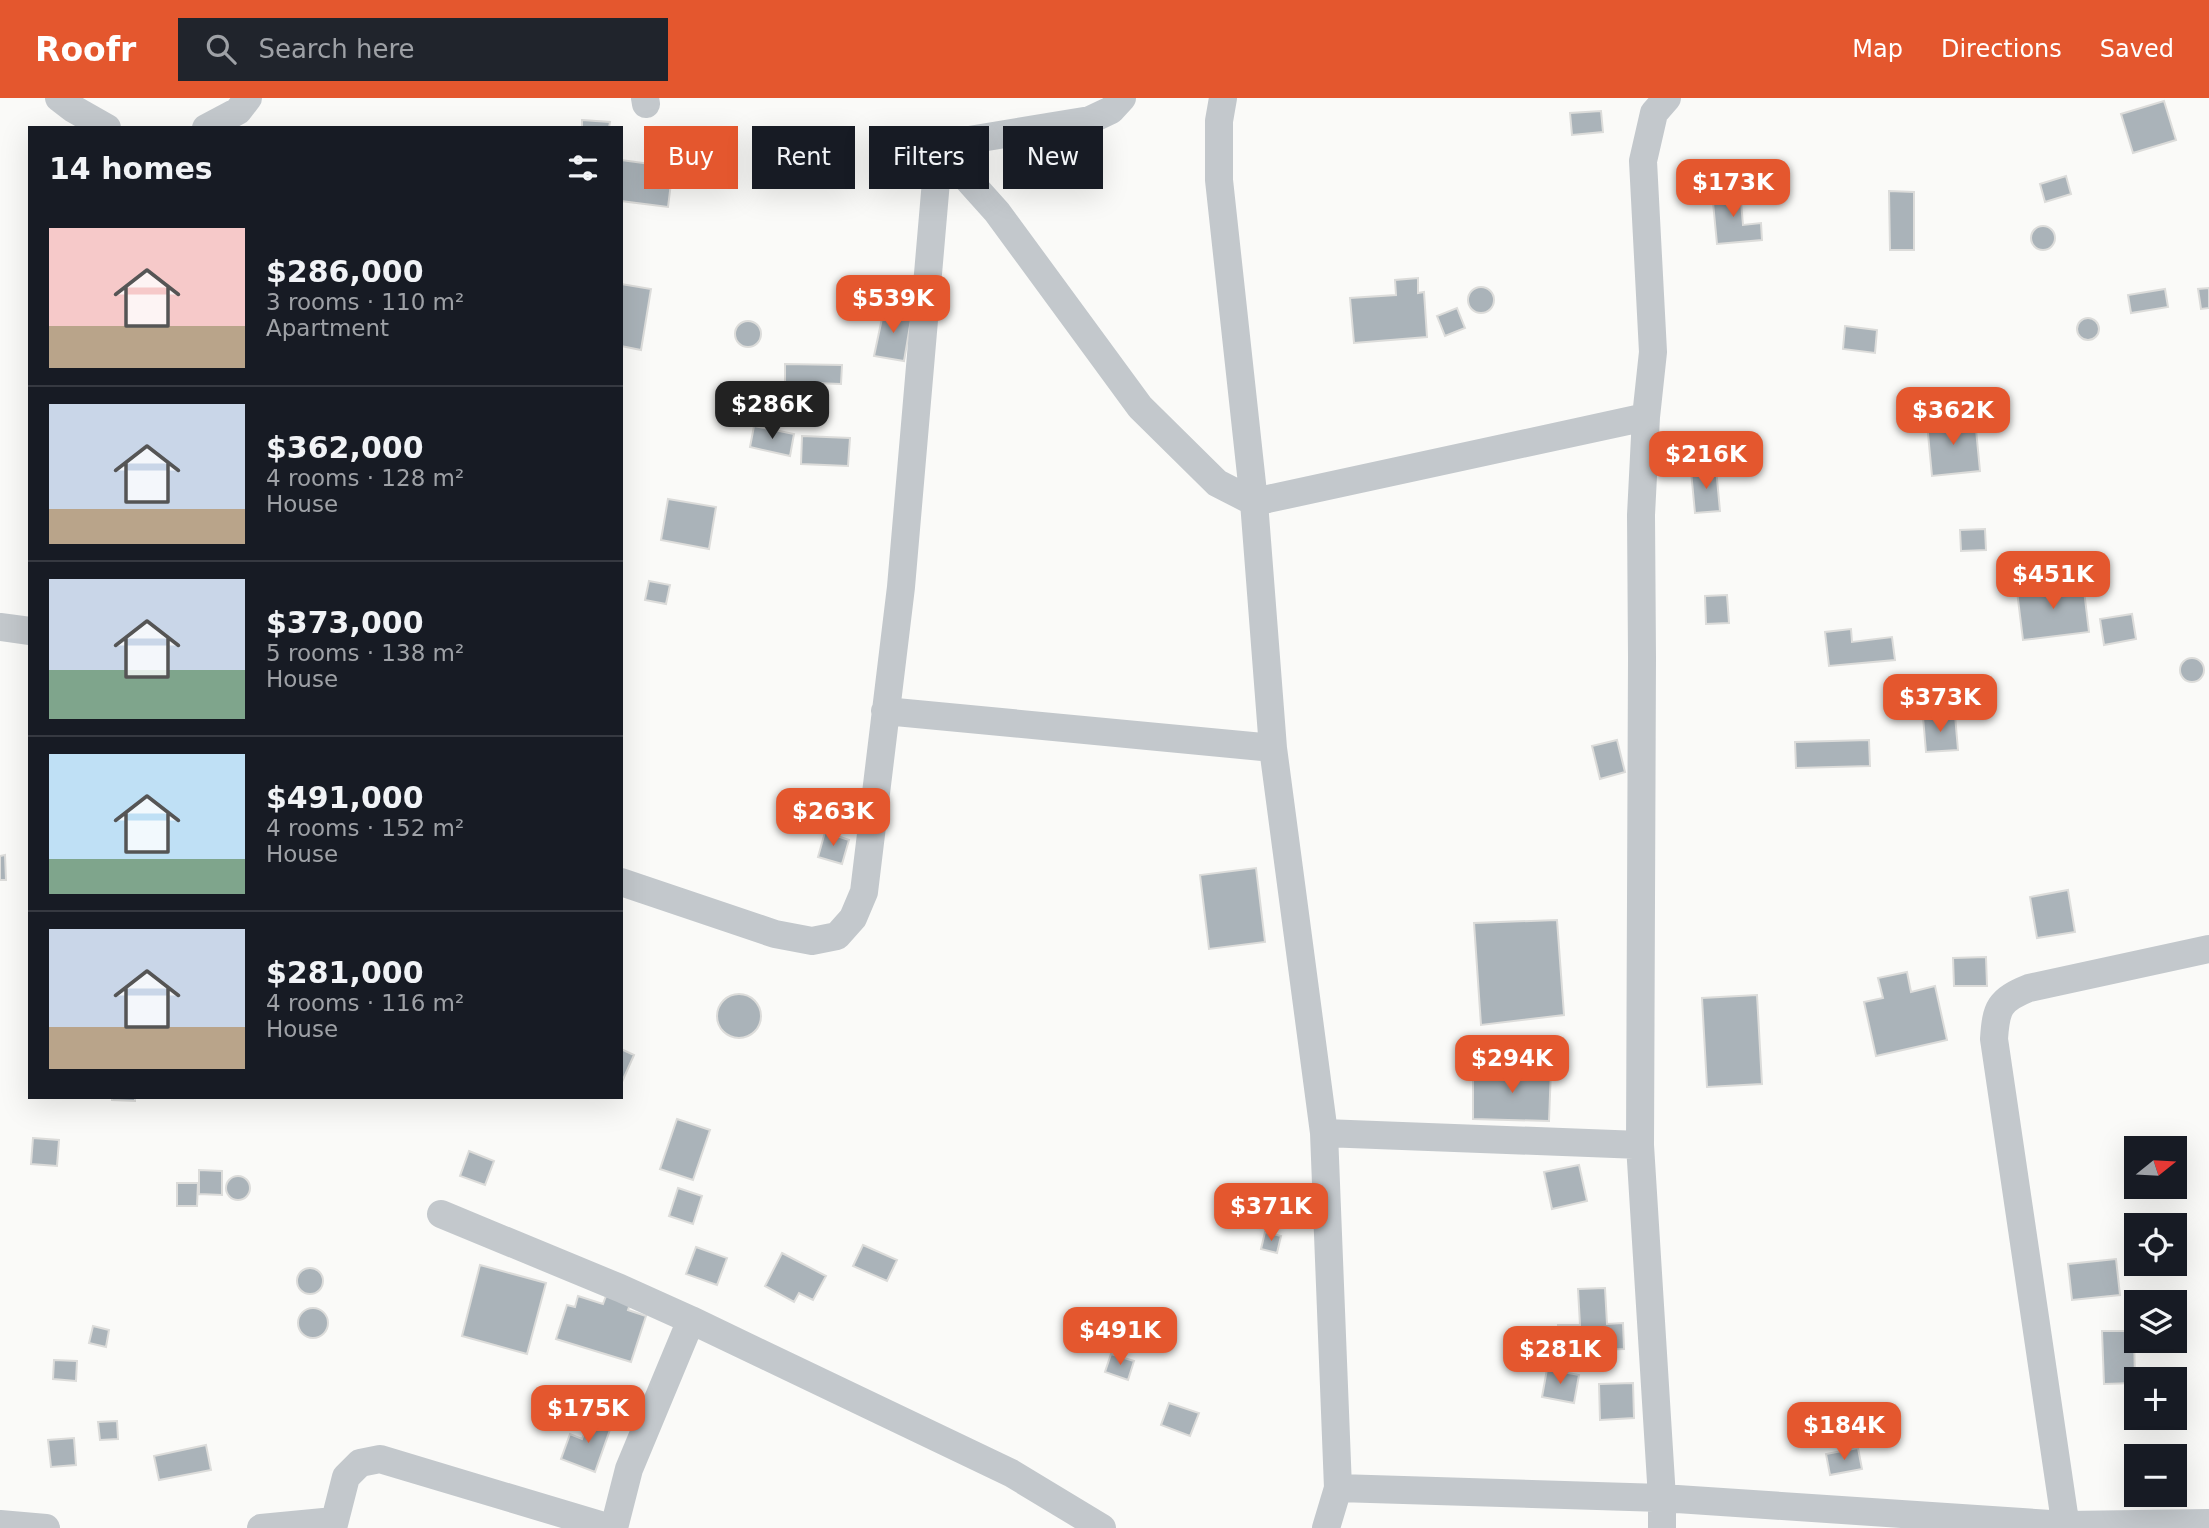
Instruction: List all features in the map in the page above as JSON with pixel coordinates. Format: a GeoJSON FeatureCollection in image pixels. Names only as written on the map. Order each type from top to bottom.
{"type":"FeatureCollection","features":[{"type":"Feature","properties":{"kind":"street"},"geometry":{"type":"LineString","coordinates":[[59,98],[104,126]]}},
{"type":"Feature","properties":{"kind":"street"},"geometry":{"type":"LineString","coordinates":[[210,126],[238,111],[248,98]]}},
{"type":"Feature","properties":{"kind":"street"},"geometry":{"type":"LineString","coordinates":[[989,137],[1090,120],[1111,110],[1122,98]]}},
{"type":"Feature","properties":{"kind":"street"},"geometry":{"type":"LineString","coordinates":[[1223,98],[1219,121],[1219,180],[1254,502],[1273,748],[1324,1133],[1338,1488],[1326,1528]]}},
{"type":"Feature","properties":{"kind":"street"},"geometry":{"type":"LineString","coordinates":[[1662,1528],[1640,1144],[1641,515],[1646,417],[1653,352],[1643,162],[1654,113],[1667,98]]}},
{"type":"Feature","properties":{"kind":"street"},"geometry":{"type":"LineString","coordinates":[[623,883],[775,934],[812,942],[837,936],[853,918],[864,892],[901,587],[935,189]]}},
{"type":"Feature","properties":{"kind":"street"},"geometry":{"type":"LineString","coordinates":[[977,189],[997,212],[1140,407],[1216,483],[1254,502],[1646,417]]}},
{"type":"Feature","properties":{"kind":"street"},"geometry":{"type":"LineString","coordinates":[[0,627],[28,631]]}},
{"type":"Feature","properties":{"kind":"street"},"geometry":{"type":"LineString","coordinates":[[885,711],[1273,748]]}},
{"type":"Feature","properties":{"kind":"street"},"geometry":{"type":"LineString","coordinates":[[2066,1527],[1994,1039],[1996,1015],[2010,996],[2029,988],[2209,949]]}},
{"type":"Feature","properties":{"kind":"street"},"geometry":{"type":"LineString","coordinates":[[1324,1133],[1640,1144]]}},
{"type":"Feature","properties":{"kind":"street"},"geometry":{"type":"LineString","coordinates":[[441,1214],[621,1288],[691,1320],[1011,1473],[1102,1528]]}},
{"type":"Feature","properties":{"kind":"street"},"geometry":{"type":"LineString","coordinates":[[261,1528],[334,1525],[346,1478],[360,1463],[380,1459],[612,1528],[628,1469],[691,1320]]}},
{"type":"Feature","properties":{"kind":"street"},"geometry":{"type":"LineString","coordinates":[[1338,1488],[1662,1497],[2066,1527],[2209,1523]]}},
{"type":"Feature","properties":{"kind":"street"},"geometry":{"type":"LineString","coordinates":[[0,1524],[46,1528]]}},
{"type":"Feature","properties":{"kind":"building"},"geometry":{"type":"Polygon","coordinates":[[[2164,101],[2176,140],[2133,153],[2121,114],[2164,101]]]}},
{"type":"Feature","properties":{"kind":"building"},"geometry":{"type":"Polygon","coordinates":[[[1601,111],[1603,132],[1572,135],[1570,113],[1601,111]]]}},
{"type":"Feature","properties":{"kind":"building"},"geometry":{"type":"Polygon","coordinates":[[[582,120],[610,122],[609,126],[582,126],[582,120]]]}},
{"type":"Feature","properties":{"kind":"building"},"geometry":{"type":"Polygon","coordinates":[[[623,160],[644,163],[644,189],[670,189],[668,207],[623,201],[623,160]]]}},
{"type":"Feature","properties":{"kind":"building"},"geometry":{"type":"Polygon","coordinates":[[[2066,176],[2071,194],[2045,202],[2040,184],[2066,176]]]}},
{"type":"Feature","properties":{"kind":"building"},"geometry":{"type":"Polygon","coordinates":[[[1740,190],[1743,225],[1761,223],[1762,240],[1717,244],[1712,192],[1740,190]]]}},
{"type":"Feature","properties":{"kind":"building"},"geometry":{"type":"Polygon","coordinates":[[[1889,191],[1914,192],[1914,250],[1890,250],[1889,191]]]}},
{"type":"Feature","properties":{"kind":"building"},"geometry":{"type":"Polygon","coordinates":[[[2043,226],[2052,229],[2055,238],[2052,247],[2043,250],[2034,247],[2031,238],[2034,229],[2043,226]]]}},
{"type":"Feature","properties":{"kind":"building"},"geometry":{"type":"Polygon","coordinates":[[[1418,278],[1418,293],[1424,292],[1427,337],[1354,343],[1350,298],[1396,295],[1395,280],[1418,278]]]}},
{"type":"Feature","properties":{"kind":"building"},"geometry":{"type":"Polygon","coordinates":[[[623,284],[651,289],[641,350],[623,346],[623,284]]]}},
{"type":"Feature","properties":{"kind":"building"},"geometry":{"type":"Polygon","coordinates":[[[1481,287],[1490,291],[1494,300],[1490,309],[1481,313],[1472,309],[1468,300],[1472,291],[1481,287]]]}},
{"type":"Feature","properties":{"kind":"building"},"geometry":{"type":"Polygon","coordinates":[[[2209,288],[2209,308],[2201,309],[2198,289],[2209,288]]]}},
{"type":"Feature","properties":{"kind":"building"},"geometry":{"type":"Polygon","coordinates":[[[2165,289],[2168,307],[2131,313],[2128,295],[2165,289]]]}},
{"type":"Feature","properties":{"kind":"building"},"geometry":{"type":"Polygon","coordinates":[[[1457,308],[1465,328],[1445,336],[1437,316],[1457,308]]]}},
{"type":"Feature","properties":{"kind":"building"},"geometry":{"type":"Polygon","coordinates":[[[884,309],[912,314],[904,361],[874,356],[884,309]]]}},
{"type":"Feature","properties":{"kind":"building"},"geometry":{"type":"Polygon","coordinates":[[[2088,318],[2098,325],[2099,329],[2092,339],[2088,340],[2078,333],[2077,329],[2084,319],[2088,318]]]}},
{"type":"Feature","properties":{"kind":"building"},"geometry":{"type":"Polygon","coordinates":[[[748,321],[757,325],[761,334],[757,343],[748,347],[739,343],[735,334],[739,325],[748,321]]]}},
{"type":"Feature","properties":{"kind":"building"},"geometry":{"type":"Polygon","coordinates":[[[1845,326],[1877,330],[1875,353],[1843,349],[1845,326]]]}},
{"type":"Feature","properties":{"kind":"building"},"geometry":{"type":"Polygon","coordinates":[[[785,364],[842,365],[841,384],[785,382],[785,364]]]}},
{"type":"Feature","properties":{"kind":"building"},"geometry":{"type":"Polygon","coordinates":[[[1975,419],[1980,471],[1932,476],[1927,423],[1975,419]]]}},
{"type":"Feature","properties":{"kind":"building"},"geometry":{"type":"Polygon","coordinates":[[[754,426],[794,434],[790,456],[750,447],[754,426]]]}},
{"type":"Feature","properties":{"kind":"building"},"geometry":{"type":"Polygon","coordinates":[[[802,436],[850,438],[848,466],[801,464],[802,436]]]}},
{"type":"Feature","properties":{"kind":"building"},"geometry":{"type":"Polygon","coordinates":[[[1716,468],[1720,511],[1695,513],[1691,471],[1716,468]]]}},
{"type":"Feature","properties":{"kind":"building"},"geometry":{"type":"Polygon","coordinates":[[[668,499],[716,507],[709,549],[661,540],[668,499]]]}},
{"type":"Feature","properties":{"kind":"building"},"geometry":{"type":"Polygon","coordinates":[[[1985,529],[1986,550],[1961,551],[1960,530],[1985,529]]]}},
{"type":"Feature","properties":{"kind":"building"},"geometry":{"type":"Polygon","coordinates":[[[649,581],[670,585],[666,604],[645,600],[649,581]]]}},
{"type":"Feature","properties":{"kind":"building"},"geometry":{"type":"Polygon","coordinates":[[[2083,582],[2089,632],[2023,640],[2017,591],[2083,582]]]}},
{"type":"Feature","properties":{"kind":"building"},"geometry":{"type":"Polygon","coordinates":[[[1727,595],[1729,623],[1706,624],[1705,596],[1727,595]]]}},
{"type":"Feature","properties":{"kind":"building"},"geometry":{"type":"Polygon","coordinates":[[[2132,614],[2136,639],[2104,645],[2100,619],[2132,614]]]}},
{"type":"Feature","properties":{"kind":"building"},"geometry":{"type":"Polygon","coordinates":[[[1851,629],[1852,642],[1892,637],[1895,660],[1829,666],[1825,632],[1851,629]]]}},
{"type":"Feature","properties":{"kind":"building"},"geometry":{"type":"Polygon","coordinates":[[[2192,658],[2200,662],[2204,670],[2200,678],[2192,682],[2184,678],[2180,670],[2184,662],[2192,658]]]}},
{"type":"Feature","properties":{"kind":"building"},"geometry":{"type":"Polygon","coordinates":[[[1955,715],[1958,750],[1926,752],[1923,717],[1955,715]]]}},
{"type":"Feature","properties":{"kind":"building"},"geometry":{"type":"Polygon","coordinates":[[[1617,740],[1625,772],[1600,779],[1592,746],[1617,740]]]}},
{"type":"Feature","properties":{"kind":"building"},"geometry":{"type":"Polygon","coordinates":[[[1869,740],[1870,766],[1796,768],[1795,742],[1869,740]]]}},
{"type":"Feature","properties":{"kind":"building"},"geometry":{"type":"Polygon","coordinates":[[[825,832],[849,840],[842,864],[818,857],[825,832]]]}},
{"type":"Feature","properties":{"kind":"building"},"geometry":{"type":"Polygon","coordinates":[[[5,855],[6,880],[0,880],[0,856],[5,855]]]}},
{"type":"Feature","properties":{"kind":"building"},"geometry":{"type":"Polygon","coordinates":[[[1256,868],[1265,942],[1209,949],[1200,875],[1256,868]]]}},
{"type":"Feature","properties":{"kind":"building"},"geometry":{"type":"Polygon","coordinates":[[[2068,890],[2075,932],[2037,938],[2030,897],[2068,890]]]}},
{"type":"Feature","properties":{"kind":"building"},"geometry":{"type":"Polygon","coordinates":[[[1557,920],[1564,1015],[1481,1025],[1474,923],[1557,920]]]}},
{"type":"Feature","properties":{"kind":"building"},"geometry":{"type":"Polygon","coordinates":[[[1986,957],[1987,986],[1954,986],[1953,958],[1986,957]]]}},
{"type":"Feature","properties":{"kind":"building"},"geometry":{"type":"Polygon","coordinates":[[[1907,972],[1911,992],[1935,986],[1947,1040],[1876,1056],[1864,1002],[1883,998],[1878,978],[1907,972]]]}},
{"type":"Feature","properties":{"kind":"building"},"geometry":{"type":"Polygon","coordinates":[[[739,994],[755,1000],[761,1016],[755,1032],[739,1038],[723,1032],[717,1016],[723,1000],[739,994]]]}},
{"type":"Feature","properties":{"kind":"building"},"geometry":{"type":"Polygon","coordinates":[[[1757,995],[1762,1084],[1707,1087],[1702,998],[1757,995]]]}},
{"type":"Feature","properties":{"kind":"building"},"geometry":{"type":"Polygon","coordinates":[[[623,1050],[634,1055],[623,1080],[623,1050]]]}},
{"type":"Feature","properties":{"kind":"building"},"geometry":{"type":"Polygon","coordinates":[[[1551,1069],[1549,1121],[1473,1119],[1473,1071],[1551,1069]]]}},
{"type":"Feature","properties":{"kind":"building"},"geometry":{"type":"Polygon","coordinates":[[[135,1099],[135,1101],[112,1100],[135,1099]]]}},
{"type":"Feature","properties":{"kind":"building"},"geometry":{"type":"Polygon","coordinates":[[[677,1119],[710,1130],[693,1180],[660,1169],[677,1119]]]}},
{"type":"Feature","properties":{"kind":"building"},"geometry":{"type":"Polygon","coordinates":[[[33,1138],[59,1140],[57,1166],[31,1164],[33,1138]]]}},
{"type":"Feature","properties":{"kind":"building"},"geometry":{"type":"Polygon","coordinates":[[[469,1151],[494,1161],[485,1185],[460,1176],[469,1151]]]}},
{"type":"Feature","properties":{"kind":"building"},"geometry":{"type":"Polygon","coordinates":[[[1579,1165],[1587,1201],[1552,1209],[1544,1172],[1579,1165]]]}},
{"type":"Feature","properties":{"kind":"building"},"geometry":{"type":"Polygon","coordinates":[[[199,1170],[222,1171],[222,1195],[199,1194],[199,1170]]]}},
{"type":"Feature","properties":{"kind":"building"},"geometry":{"type":"Polygon","coordinates":[[[238,1176],[247,1179],[250,1188],[247,1197],[238,1200],[229,1197],[226,1188],[229,1179],[238,1176]]]}},
{"type":"Feature","properties":{"kind":"building"},"geometry":{"type":"Polygon","coordinates":[[[177,1183],[198,1183],[197,1206],[177,1206],[177,1183]]]}},
{"type":"Feature","properties":{"kind":"building"},"geometry":{"type":"Polygon","coordinates":[[[678,1188],[702,1196],[693,1224],[669,1216],[678,1188]]]}},
{"type":"Feature","properties":{"kind":"building"},"geometry":{"type":"Polygon","coordinates":[[[1265,1232],[1281,1236],[1277,1253],[1261,1249],[1265,1232]]]}},
{"type":"Feature","properties":{"kind":"building"},"geometry":{"type":"Polygon","coordinates":[[[863,1245],[897,1260],[887,1281],[853,1266],[863,1245]]]}},
{"type":"Feature","properties":{"kind":"building"},"geometry":{"type":"Polygon","coordinates":[[[696,1247],[727,1258],[717,1285],[686,1274],[696,1247]]]}},
{"type":"Feature","properties":{"kind":"building"},"geometry":{"type":"Polygon","coordinates":[[[782,1253],[826,1276],[813,1300],[799,1293],[794,1302],[765,1286],[782,1253]]]}},
{"type":"Feature","properties":{"kind":"building"},"geometry":{"type":"Polygon","coordinates":[[[2116,1259],[2120,1295],[2072,1300],[2068,1264],[2116,1259]]]}},
{"type":"Feature","properties":{"kind":"building"},"geometry":{"type":"Polygon","coordinates":[[[480,1265],[546,1283],[527,1354],[462,1336],[480,1265]]]}},
{"type":"Feature","properties":{"kind":"building"},"geometry":{"type":"Polygon","coordinates":[[[310,1268],[319,1272],[323,1281],[319,1290],[310,1294],[301,1290],[297,1281],[301,1272],[310,1268]]]}},
{"type":"Feature","properties":{"kind":"building"},"geometry":{"type":"Polygon","coordinates":[[[1605,1288],[1607,1324],[1623,1323],[1624,1349],[1558,1351],[1558,1325],[1580,1325],[1578,1289],[1605,1288]]]}},
{"type":"Feature","properties":{"kind":"building"},"geometry":{"type":"Polygon","coordinates":[[[578,1296],[603,1304],[606,1296],[630,1304],[628,1310],[646,1316],[631,1362],[556,1339],[567,1305],[575,1307],[578,1296]]]}},
{"type":"Feature","properties":{"kind":"building"},"geometry":{"type":"Polygon","coordinates":[[[313,1308],[323,1313],[328,1323],[323,1333],[313,1338],[303,1333],[298,1323],[303,1313],[313,1308]]]}},
{"type":"Feature","properties":{"kind":"building"},"geometry":{"type":"Polygon","coordinates":[[[93,1326],[109,1330],[106,1347],[89,1343],[93,1326]]]}},
{"type":"Feature","properties":{"kind":"building"},"geometry":{"type":"Polygon","coordinates":[[[2102,1331],[2124,1331],[2124,1353],[2134,1353],[2135,1367],[2124,1367],[2124,1383],[2104,1384],[2102,1331]]]}},
{"type":"Feature","properties":{"kind":"building"},"geometry":{"type":"Polygon","coordinates":[[[1111,1354],[1134,1361],[1128,1380],[1105,1372],[1111,1354]]]}},
{"type":"Feature","properties":{"kind":"building"},"geometry":{"type":"Polygon","coordinates":[[[54,1360],[77,1361],[76,1381],[53,1379],[54,1360]]]}},
{"type":"Feature","properties":{"kind":"building"},"geometry":{"type":"Polygon","coordinates":[[[1547,1369],[1579,1375],[1574,1403],[1542,1397],[1547,1369]]]}},
{"type":"Feature","properties":{"kind":"building"},"geometry":{"type":"Polygon","coordinates":[[[1633,1383],[1634,1418],[1600,1420],[1599,1384],[1633,1383]]]}},
{"type":"Feature","properties":{"kind":"building"},"geometry":{"type":"Polygon","coordinates":[[[1169,1403],[1199,1413],[1190,1436],[1161,1425],[1169,1403]]]}},
{"type":"Feature","properties":{"kind":"building"},"geometry":{"type":"Polygon","coordinates":[[[591,1416],[612,1424],[595,1472],[561,1459],[570,1434],[582,1439],[591,1416]]]}},
{"type":"Feature","properties":{"kind":"building"},"geometry":{"type":"Polygon","coordinates":[[[117,1421],[118,1439],[100,1440],[98,1422],[117,1421]]]}},
{"type":"Feature","properties":{"kind":"building"},"geometry":{"type":"Polygon","coordinates":[[[74,1438],[76,1465],[51,1467],[48,1440],[74,1438]]]}},
{"type":"Feature","properties":{"kind":"building"},"geometry":{"type":"Polygon","coordinates":[[[206,1445],[211,1470],[159,1480],[154,1456],[206,1445]]]}},
{"type":"Feature","properties":{"kind":"building"},"geometry":{"type":"Polygon","coordinates":[[[1858,1448],[1862,1469],[1830,1475],[1826,1454],[1858,1448]]]}}]}
